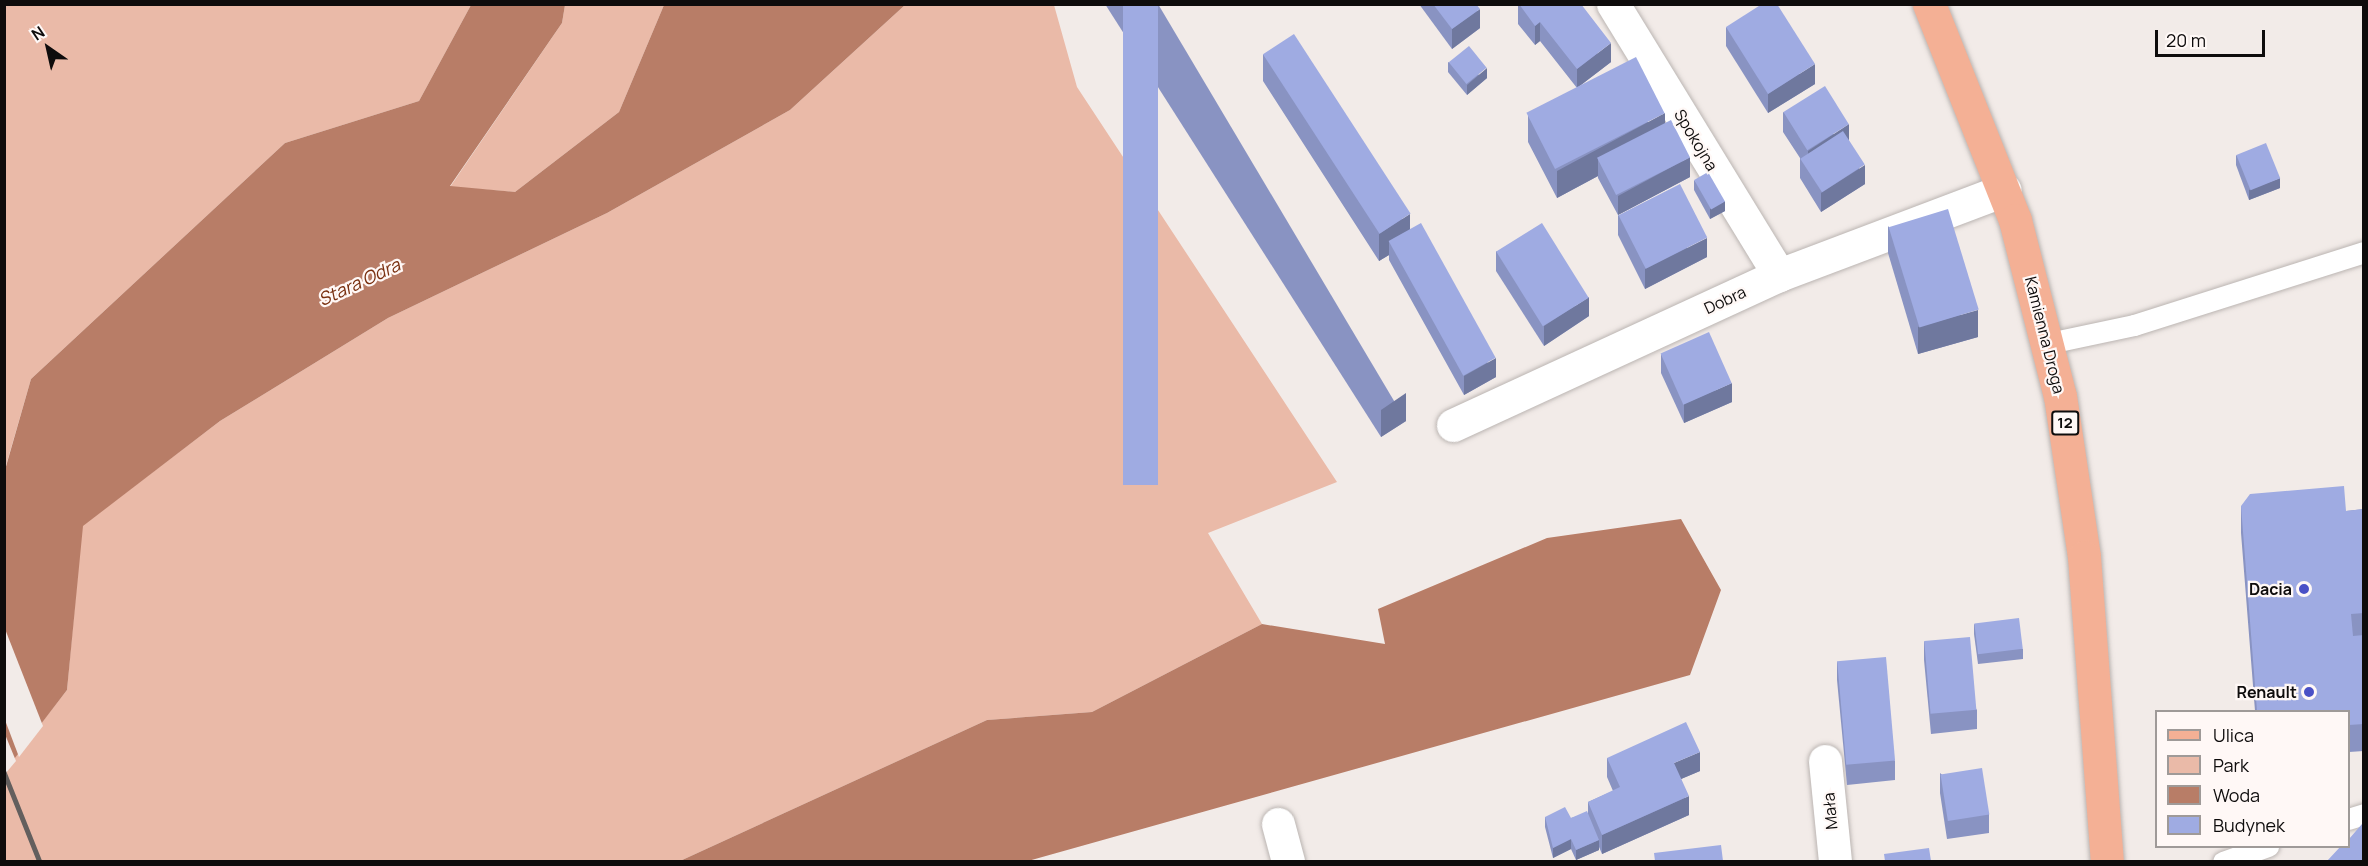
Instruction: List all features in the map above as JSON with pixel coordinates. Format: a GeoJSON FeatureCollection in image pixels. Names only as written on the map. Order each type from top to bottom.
{"type":"FeatureCollection","features":[{"type":"Feature","properties":{"kind":"main road","name":"Kamienna Droga"},"geometry":{"type":"LineString","coordinates":[[1929,4],[2004,190],[2049,343],[2084,558],[2107,861]]}},
{"type":"Feature","properties":{"kind":"street","name":"Spokojna"},"geometry":{"type":"LineString","coordinates":[[1613,4],[1779,275]]}},
{"type":"Feature","properties":{"kind":"street","name":"Dobra"},"geometry":{"type":"LineString","coordinates":[[1453,425],[1779,275],[2004,190]]}},
{"type":"Feature","properties":{"kind":"street","name":"Mała"},"geometry":{"type":"LineString","coordinates":[[1826,761],[1835,861]]}},
{"type":"Feature","properties":{"kind":"street"},"geometry":{"type":"LineString","coordinates":[[1278,824],[1288,861]]}},
{"type":"Feature","properties":{"kind":"lane"},"geometry":{"type":"LineString","coordinates":[[2049,343],[2134,325],[2364,252]]}},
{"type":"Feature","properties":{"kind":"lane"},"geometry":{"type":"LineString","coordinates":[[2223,861],[2262,848]]}},
{"type":"Feature","properties":{"kind":"green space"},"geometry":{"type":"Polygon","coordinates":[[[5,5],[471,5],[419,101],[285,143],[31,379],[5,469],[5,5]]]}},
{"type":"Feature","properties":{"kind":"green space"},"geometry":{"type":"Polygon","coordinates":[[[565,5],[664,5],[619,112],[515,192],[450,187],[562,23],[565,5]]]}},
{"type":"Feature","properties":{"kind":"green space"},"geometry":{"type":"Polygon","coordinates":[[[905,5],[1054,5],[1077,87],[1337,482],[1208,533],[1262,624],[1092,712],[987,720],[680,861],[5,861],[4,771],[67,690],[82,526],[220,421],[388,318],[607,213],[790,110],[905,5]]]}},
{"type":"Feature","properties":{"kind":"water","name":"Stara Odra"},"geometry":{"type":"Polygon","coordinates":[[[471,5],[565,5],[562,23],[450,186],[515,192],[619,112],[664,5],[905,5],[790,110],[607,213],[388,318],[220,421],[83,526],[67,690],[5,771],[5,470],[31,379],[285,143],[419,101],[471,5]]]}},
{"type":"Feature","properties":{"kind":"water"},"geometry":{"type":"Polygon","coordinates":[[[1681,519],[1721,590],[1690,675],[1028,861],[680,861],[987,720],[1092,712],[1262,624],[1385,644],[1378,609],[1547,538],[1681,519]]]}},
{"type":"Feature","properties":{"kind":"pier"},"geometry":{"type":"Polygon","coordinates":[[[5,629],[43,726],[19,757],[5,720],[5,629]]]}},
{"type":"Feature","properties":{"kind":"pier"},"geometry":{"type":"Polygon","coordinates":[[[4,732],[16,761],[5,774],[4,774],[4,732]]]}},
{"type":"Feature","properties":{"kind":"building"},"geometry":{"type":"Polygon","coordinates":[[[1123,4],[1158,4],[1158,485],[1123,485],[1123,4]]]}},
{"type":"Feature","properties":{"kind":"building"},"geometry":{"type":"Polygon","coordinates":[[[1433,4],[1476,4],[1480,9],[1452,29],[1433,4]]]}},
{"type":"Feature","properties":{"kind":"building"},"geometry":{"type":"Polygon","coordinates":[[[1519,4],[1581,4],[1611,43],[1577,69],[1540,22],[1535,26],[1519,4]]]}},
{"type":"Feature","properties":{"kind":"building"},"geometry":{"type":"Polygon","coordinates":[[[1762,4],[1777,4],[1815,64],[1768,94],[1726,27],[1762,4]]]}},
{"type":"Feature","properties":{"kind":"building"},"geometry":{"type":"Polygon","coordinates":[[[1294,34],[1411,213],[1380,234],[1263,54],[1294,34]]]}},
{"type":"Feature","properties":{"kind":"building"},"geometry":{"type":"Polygon","coordinates":[[[1469,46],[1487,68],[1466,84],[1449,62],[1469,46]]]}},
{"type":"Feature","properties":{"kind":"building"},"geometry":{"type":"Polygon","coordinates":[[[1636,57],[1665,113],[1555,169],[1526,113],[1636,57]]]}},
{"type":"Feature","properties":{"kind":"building"},"geometry":{"type":"Polygon","coordinates":[[[1825,86],[1849,124],[1807,150],[1783,112],[1825,86]]]}},
{"type":"Feature","properties":{"kind":"building"},"geometry":{"type":"Polygon","coordinates":[[[1671,120],[1690,157],[1616,195],[1597,158],[1671,120]]]}},
{"type":"Feature","properties":{"kind":"building"},"geometry":{"type":"Polygon","coordinates":[[[1843,131],[1865,165],[1822,192],[1800,159],[1843,131]]]}},
{"type":"Feature","properties":{"kind":"building"},"geometry":{"type":"Polygon","coordinates":[[[2266,143],[2280,178],[2251,190],[2236,155],[2266,143]]]}},
{"type":"Feature","properties":{"kind":"building"},"geometry":{"type":"Polygon","coordinates":[[[1708,172],[1725,201],[1711,209],[1694,180],[1708,172]]]}},
{"type":"Feature","properties":{"kind":"building"},"geometry":{"type":"Polygon","coordinates":[[[1680,184],[1707,237],[1646,269],[1619,215],[1680,184]]]}},
{"type":"Feature","properties":{"kind":"building"},"geometry":{"type":"Polygon","coordinates":[[[1948,209],[1979,309],[1919,328],[1889,227],[1948,209]]]}},
{"type":"Feature","properties":{"kind":"building"},"geometry":{"type":"Polygon","coordinates":[[[1421,223],[1496,358],[1463,376],[1389,241],[1421,223]]]}},
{"type":"Feature","properties":{"kind":"building"},"geometry":{"type":"Polygon","coordinates":[[[1542,223],[1589,298],[1543,326],[1496,252],[1542,223]]]}},
{"type":"Feature","properties":{"kind":"building"},"geometry":{"type":"Polygon","coordinates":[[[1709,332],[1732,383],[1683,405],[1661,354],[1709,332]]]}},
{"type":"Feature","properties":{"kind":"building","name":"Dacia"},"geometry":{"type":"Polygon","coordinates":[[[2344,486],[2346,511],[2364,509],[2364,613],[2351,614],[2353,636],[2364,635],[2364,724],[2350,725],[2350,710],[2257,710],[2241,506],[2250,494],[2344,486]]]}},
{"type":"Feature","properties":{"kind":"building"},"geometry":{"type":"Polygon","coordinates":[[[2019,618],[2023,649],[1978,654],[1974,623],[2019,618]]]}},
{"type":"Feature","properties":{"kind":"building"},"geometry":{"type":"Polygon","coordinates":[[[1970,637],[1976,710],[1931,714],[1924,641],[1970,637]]]}},
{"type":"Feature","properties":{"kind":"building"},"geometry":{"type":"Polygon","coordinates":[[[1886,657],[1895,761],[1846,765],[1837,661],[1886,657]]]}},
{"type":"Feature","properties":{"kind":"building"},"geometry":{"type":"Polygon","coordinates":[[[1686,722],[1700,752],[1674,763],[1689,796],[1602,835],[1588,802],[1620,787],[1607,758],[1686,722]]]}},
{"type":"Feature","properties":{"kind":"building"},"geometry":{"type":"Polygon","coordinates":[[[1982,768],[1989,814],[1948,821],[1941,775],[1982,768]]]}},
{"type":"Feature","properties":{"kind":"building"},"geometry":{"type":"Polygon","coordinates":[[[1565,807],[1571,818],[1587,811],[1599,840],[1576,850],[1571,839],[1553,848],[1545,817],[1565,807]]]}},
{"type":"Feature","properties":{"kind":"building"},"geometry":{"type":"Polygon","coordinates":[[[2362,824],[2364,825],[2364,861],[2327,861],[2339,848],[2350,848],[2350,838],[2362,824]]]}},
{"type":"Feature","properties":{"kind":"building"},"geometry":{"type":"Polygon","coordinates":[[[1721,845],[1723,861],[1655,861],[1654,853],[1721,845]]]}},
{"type":"Feature","properties":{"kind":"building"},"geometry":{"type":"Polygon","coordinates":[[[1929,848],[1931,861],[1885,861],[1884,854],[1929,848]]]}},
{"type":"Feature","properties":{"kind":"railway"},"geometry":{"type":"LineString","coordinates":[[4,772],[40,862]]}},
{"type":"Feature","properties":{"kind":"place","name":"Dacia"},"geometry":{"type":"Point","coordinates":[2304,589]}},
{"type":"Feature","properties":{"kind":"place","name":"Renault"},"geometry":{"type":"Point","coordinates":[2309,692]}}]}
